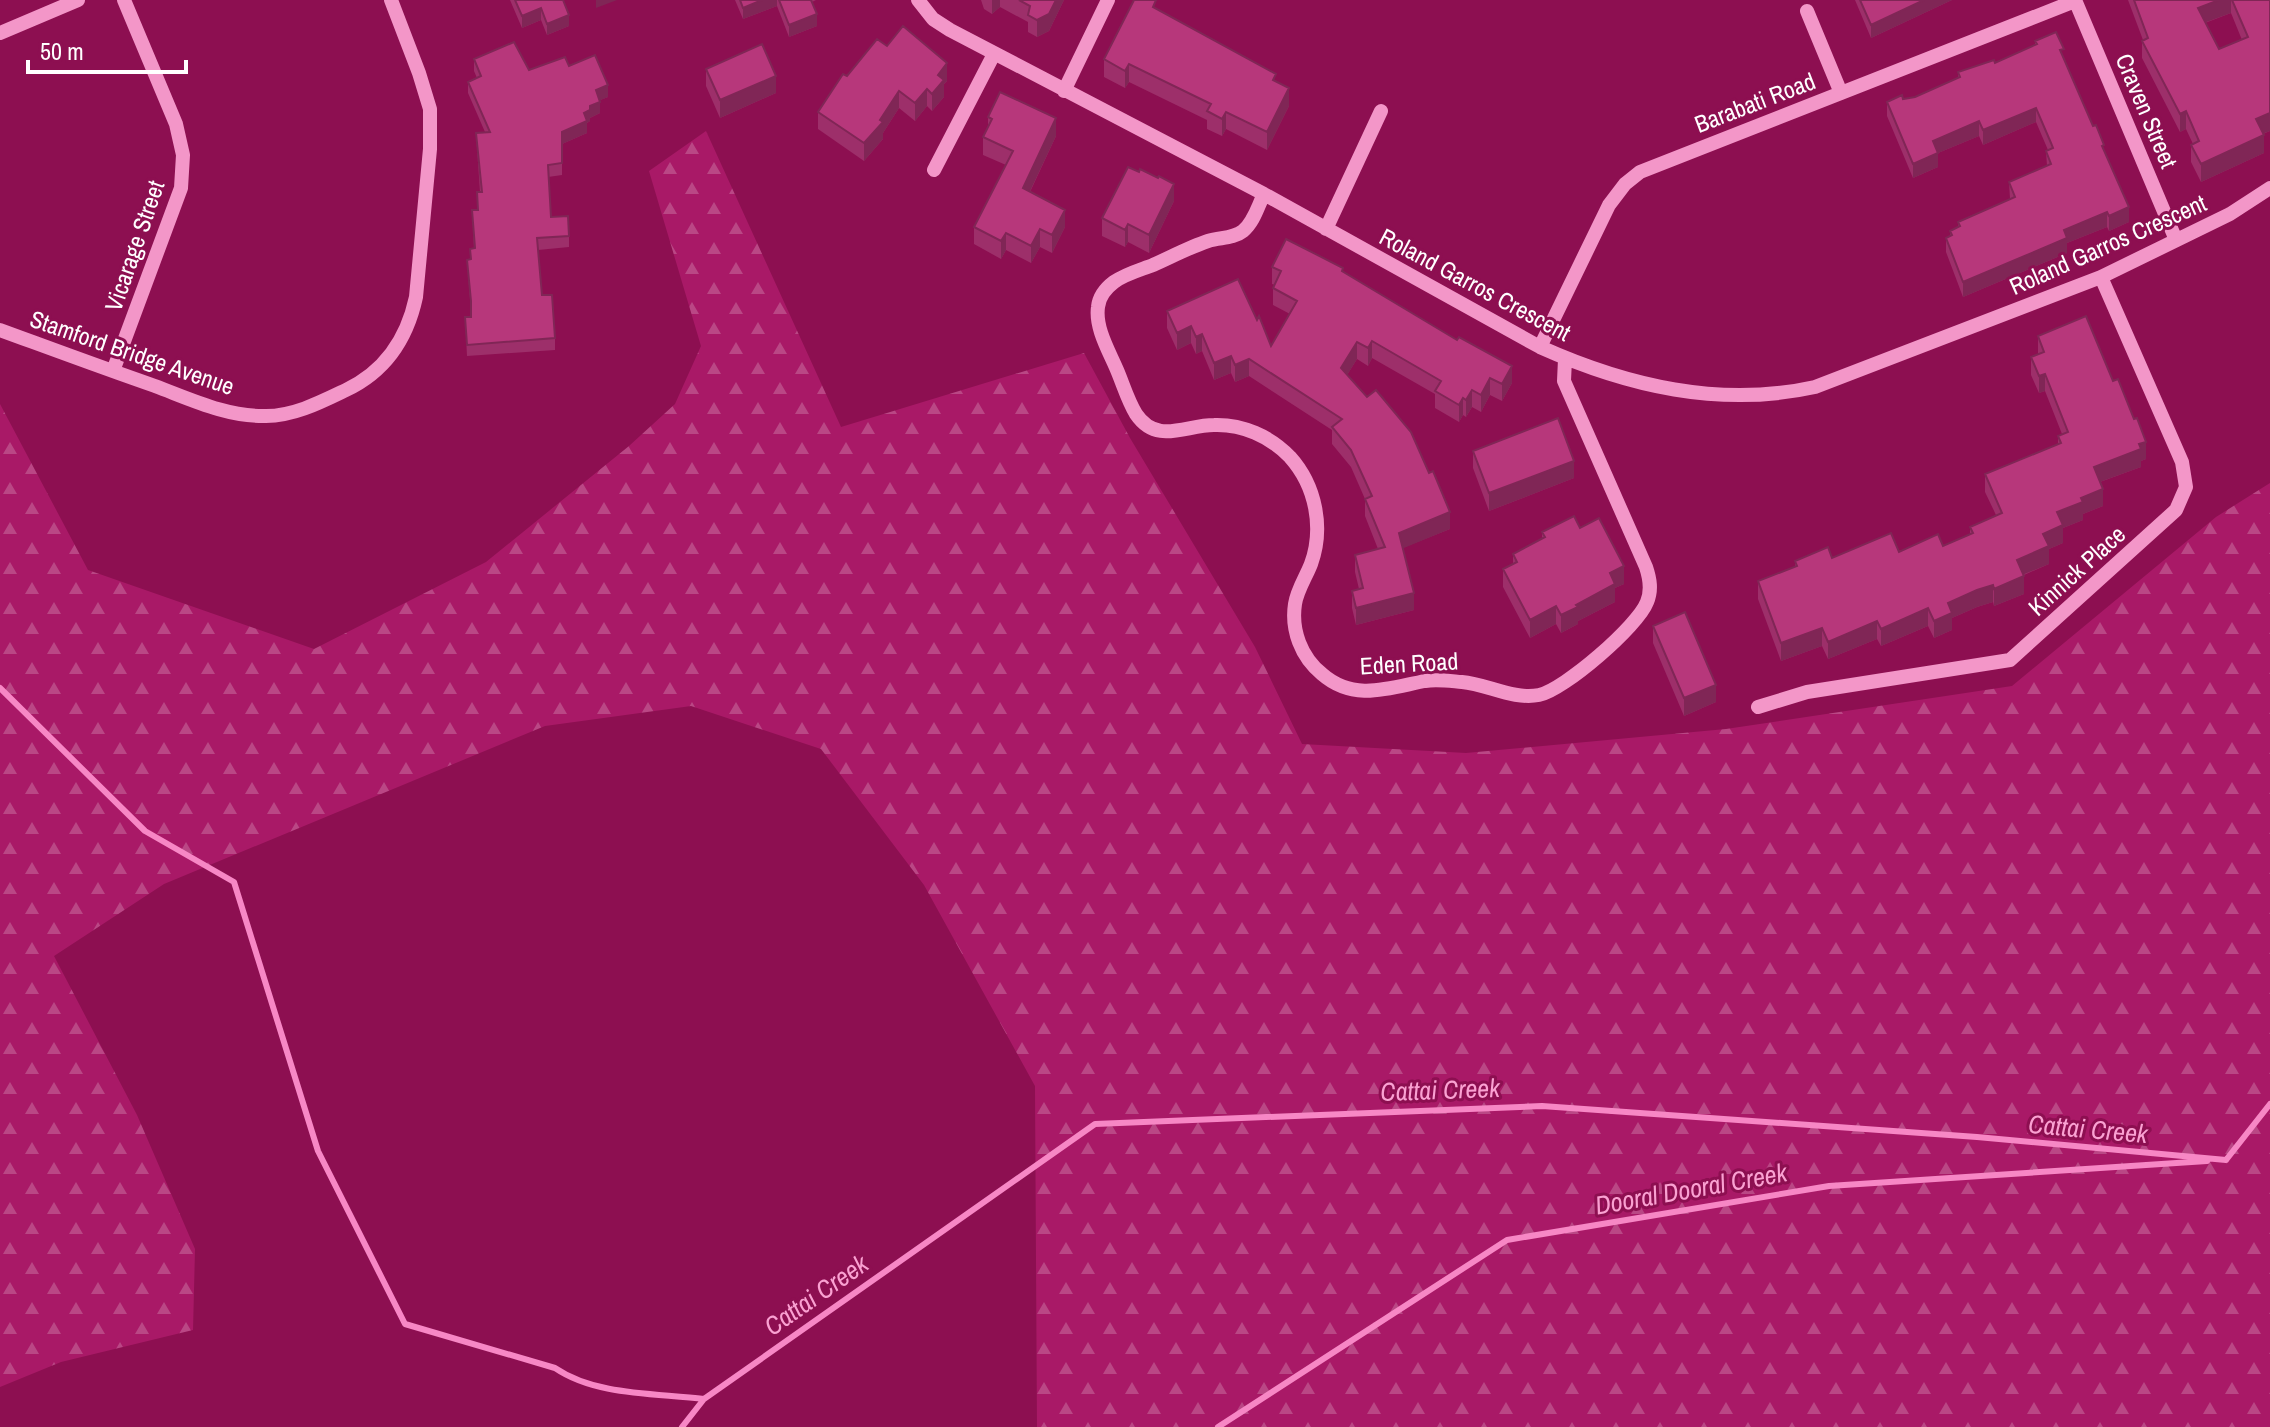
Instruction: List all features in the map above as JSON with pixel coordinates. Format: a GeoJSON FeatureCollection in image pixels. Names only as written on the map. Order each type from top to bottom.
{"type":"FeatureCollection","features":[{"type":"Feature","properties":{"kind":"street"},"geometry":{"type":"LineString","coordinates":[[0,33],[78,0]]}},
{"type":"Feature","properties":{"kind":"street","name":"Vicarage Street"},"geometry":{"type":"LineString","coordinates":[[113,371],[176,205],[183,171],[181,141],[176,124],[124,0]]}},
{"type":"Feature","properties":{"kind":"street","name":"Stamford Bridge Avenue"},"geometry":{"type":"LineString","coordinates":[[0,330],[230,412],[273,416],[316,404],[358,385],[391,357],[411,320],[416,297],[431,129],[426,91],[391,0]]}},
{"type":"Feature","properties":{"kind":"street","name":"Roland Garros Crescent"},"geometry":{"type":"LineString","coordinates":[[918,0],[933,19],[994,54],[1264,194],[1540,347],[1565,359],[1666,390],[1745,396],[1779,395],[1815,387],[2101,277],[2230,214],[2270,188]]}},
{"type":"Feature","properties":{"kind":"street"},"geometry":{"type":"LineString","coordinates":[[1064,91],[1108,0]]}},
{"type":"Feature","properties":{"kind":"street","name":"Barabati Road"},"geometry":{"type":"LineString","coordinates":[[1540,347],[1609,205],[1625,184],[1640,172],[2075,0]]}},
{"type":"Feature","properties":{"kind":"street","name":"Craven Street"},"geometry":{"type":"LineString","coordinates":[[2075,0],[2176,240]]}},
{"type":"Feature","properties":{"kind":"street"},"geometry":{"type":"LineString","coordinates":[[1807,11],[1841,93]]}},
{"type":"Feature","properties":{"kind":"street"},"geometry":{"type":"LineString","coordinates":[[934,170],[994,54]]}},
{"type":"Feature","properties":{"kind":"street"},"geometry":{"type":"LineString","coordinates":[[1326,229],[1381,111]]}},
{"type":"Feature","properties":{"kind":"street","name":"Eden Road"},"geometry":{"type":"LineString","coordinates":[[1264,194],[1252,221],[1238,234],[1209,241],[1114,282],[1100,299],[1097,319],[1136,413],[1151,428],[1167,433],[1213,425],[1240,427],[1275,444],[1298,466],[1314,500],[1317,520],[1316,543],[1295,601],[1294,624],[1309,660],[1333,683],[1371,692],[1448,680],[1488,686],[1523,696],[1538,695],[1565,684],[1642,613],[1651,593],[1646,567],[1564,381],[1565,359]]}},
{"type":"Feature","properties":{"kind":"street","name":"Kinnick Place"},"geometry":{"type":"LineString","coordinates":[[1758,707],[1807,692],[2010,660],[2176,510],[2186,487],[2182,462],[2101,277]]}},
{"type":"Feature","properties":{"kind":"green space"},"geometry":{"type":"Polygon","coordinates":[[[706,131],[841,427],[1084,353],[1130,438],[1255,647],[1302,744],[1466,753],[1726,729],[2012,686],[2216,517],[2270,483],[2270,1427],[1037,1427],[1035,1086],[924,885],[821,749],[691,706],[545,726],[164,884],[54,956],[137,1115],[195,1249],[193,1330],[61,1362],[0,1387],[0,404],[88,570],[314,649],[486,562],[629,446],[675,404],[701,346],[649,171],[706,131]]]}},
{"type":"Feature","properties":{"kind":"building"},"geometry":{"type":"Polygon","coordinates":[[[515,0],[563,0],[569,15],[547,24],[541,8],[522,16],[515,0]]]}},
{"type":"Feature","properties":{"kind":"building"},"geometry":{"type":"Polygon","coordinates":[[[740,0],[762,0],[743,8],[740,0]]]}},
{"type":"Feature","properties":{"kind":"building"},"geometry":{"type":"Polygon","coordinates":[[[779,0],[811,0],[817,14],[789,25],[779,0]]]}},
{"type":"Feature","properties":{"kind":"building"},"geometry":{"type":"Polygon","coordinates":[[[1019,0],[1056,0],[1049,14],[1037,20],[1028,15],[1030,6],[1019,0]]]}},
{"type":"Feature","properties":{"kind":"building"},"geometry":{"type":"Polygon","coordinates":[[[1134,0],[1156,0],[1153,7],[1276,74],[1273,80],[1289,88],[1267,132],[1226,112],[1222,119],[1207,111],[1211,104],[1129,64],[1125,71],[1104,59],[1134,0]]]}},
{"type":"Feature","properties":{"kind":"building"},"geometry":{"type":"Polygon","coordinates":[[[1860,0],[1924,0],[1871,25],[1860,0]]]}},
{"type":"Feature","properties":{"kind":"building"},"geometry":{"type":"Polygon","coordinates":[[[2134,0],[2219,0],[2198,8],[2219,49],[2248,37],[2232,0],[2270,0],[2270,113],[2256,119],[2264,135],[2201,164],[2191,145],[2199,141],[2186,111],[2180,114],[2142,41],[2148,38],[2134,0]]]}},
{"type":"Feature","properties":{"kind":"building"},"geometry":{"type":"Polygon","coordinates":[[[903,26],[947,63],[938,75],[944,80],[932,94],[927,89],[915,103],[899,91],[880,120],[883,122],[864,143],[818,112],[843,74],[847,76],[877,39],[887,46],[903,26]]]}},
{"type":"Feature","properties":{"kind":"building"},"geometry":{"type":"Polygon","coordinates":[[[2056,32],[2064,49],[2060,50],[2093,126],[2096,125],[2129,207],[2109,216],[2107,212],[2064,230],[2067,238],[1963,282],[1946,238],[1952,235],[1950,231],[1960,226],[1958,222],[2015,197],[2009,182],[2051,164],[2046,151],[2053,148],[2051,143],[2036,108],[1983,130],[1979,121],[1933,141],[1938,153],[1913,164],[1887,102],[1902,95],[1903,99],[1915,97],[1960,77],[1958,72],[1994,60],[1995,63],[2056,32]]]}},
{"type":"Feature","properties":{"kind":"building"},"geometry":{"type":"Polygon","coordinates":[[[514,42],[529,70],[565,57],[569,66],[595,55],[608,85],[596,90],[600,102],[584,113],[587,121],[562,132],[562,163],[548,165],[551,217],[568,216],[569,236],[537,238],[542,295],[552,295],[555,338],[467,345],[465,317],[471,317],[471,301],[467,260],[471,259],[470,249],[475,248],[472,210],[478,210],[477,192],[482,192],[476,133],[490,132],[468,82],[481,76],[474,59],[514,42]]]}},
{"type":"Feature","properties":{"kind":"building"},"geometry":{"type":"Polygon","coordinates":[[[762,44],[776,76],[720,100],[706,69],[762,44]]]}},
{"type":"Feature","properties":{"kind":"building"},"geometry":{"type":"Polygon","coordinates":[[[1000,92],[1056,118],[1023,188],[1065,210],[1052,235],[1040,229],[1031,246],[1006,233],[1001,241],[974,227],[1013,151],[983,137],[1000,92]]]}},
{"type":"Feature","properties":{"kind":"building"},"geometry":{"type":"Polygon","coordinates":[[[1128,167],[1174,184],[1149,235],[1128,224],[1125,230],[1102,218],[1128,167]]]}},
{"type":"Feature","properties":{"kind":"building"},"geometry":{"type":"Polygon","coordinates":[[[1286,239],[1343,268],[1342,271],[1457,340],[1459,337],[1512,366],[1502,384],[1490,378],[1481,395],[1472,390],[1459,405],[1435,391],[1441,381],[1372,341],[1368,348],[1357,342],[1341,368],[1367,397],[1376,390],[1411,432],[1429,473],[1433,471],[1450,512],[1399,533],[1414,593],[1356,608],[1352,591],[1363,588],[1355,555],[1385,547],[1365,499],[1372,496],[1351,450],[1332,427],[1342,419],[1249,359],[1235,365],[1231,356],[1214,363],[1202,334],[1196,337],[1191,326],[1177,333],[1167,311],[1238,279],[1257,320],[1259,316],[1271,346],[1297,301],[1273,288],[1281,271],[1272,267],[1286,239]]]}},
{"type":"Feature","properties":{"kind":"building"},"geometry":{"type":"Polygon","coordinates":[[[2086,316],[2113,381],[2118,379],[2146,442],[2139,444],[2141,449],[2094,467],[2103,489],[2081,498],[2083,502],[2057,512],[2063,525],[2043,534],[2049,546],[2017,560],[2024,576],[1994,589],[1993,585],[1977,590],[1948,603],[1952,613],[1934,621],[1928,608],[1881,629],[1877,621],[1828,642],[1822,628],[1781,643],[1758,581],[1797,566],[1795,561],[1828,547],[1832,558],[1891,533],[1899,552],[1938,534],[1943,546],[1973,533],[1970,527],[2002,513],[1985,474],[2061,443],[2058,436],[2068,432],[2045,374],[2039,376],[2031,357],[2044,352],[2038,336],[2086,316]]]}},
{"type":"Feature","properties":{"kind":"building"},"geometry":{"type":"Polygon","coordinates":[[[1558,418],[1574,461],[1489,493],[1473,451],[1558,418]]]}},
{"type":"Feature","properties":{"kind":"building"},"geometry":{"type":"Polygon","coordinates":[[[1574,516],[1580,528],[1599,518],[1624,566],[1610,573],[1615,584],[1576,605],[1578,607],[1561,615],[1556,606],[1530,620],[1503,569],[1517,562],[1513,554],[1545,537],[1542,532],[1574,516]]]}},
{"type":"Feature","properties":{"kind":"building"},"geometry":{"type":"Polygon","coordinates":[[[1685,612],[1716,685],[1684,698],[1653,626],[1685,612]]]}},
{"type":"Feature","properties":{"kind":"waterway"},"geometry":{"type":"LineString","coordinates":[[0,688],[145,831],[234,882],[318,1151],[405,1324],[555,1368],[571,1377],[608,1389],[704,1399]]}},
{"type":"Feature","properties":{"kind":"waterway","name":"Cattai Creek"},"geometry":{"type":"LineString","coordinates":[[2226,1160],[2270,1104]]}},
{"type":"Feature","properties":{"kind":"waterway","name":"Cattai Creek"},"geometry":{"type":"LineString","coordinates":[[682,1427],[704,1399],[1095,1124],[1542,1106],[1977,1137],[2226,1160]]}},
{"type":"Feature","properties":{"kind":"waterway","name":"Dooral Dooral Creek"},"geometry":{"type":"LineString","coordinates":[[1218,1427],[1507,1240],[1829,1186],[2207,1161]]}}]}
